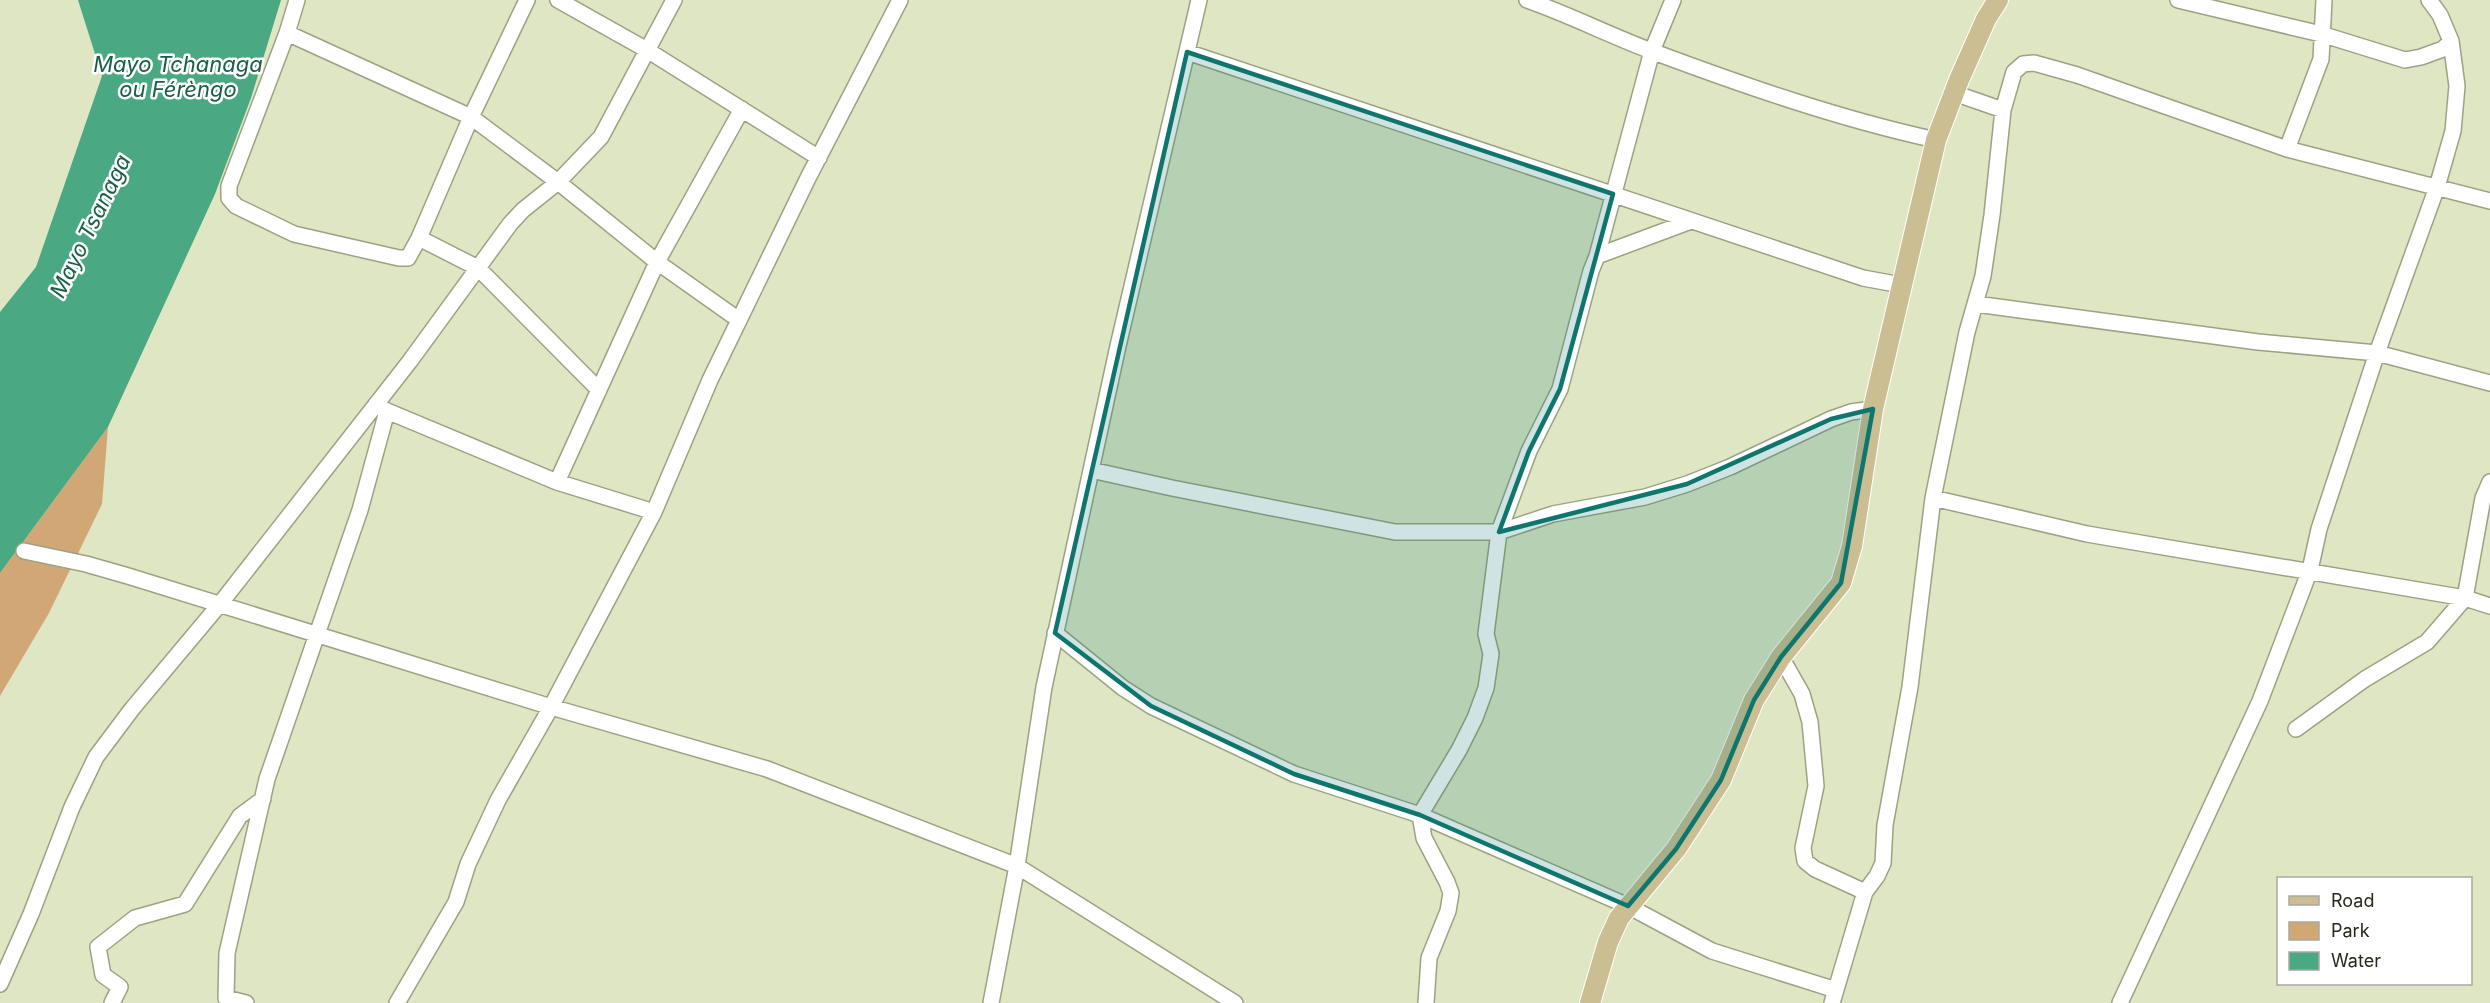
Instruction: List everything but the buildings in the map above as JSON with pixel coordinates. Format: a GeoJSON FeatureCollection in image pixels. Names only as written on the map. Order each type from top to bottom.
{"type":"FeatureCollection","features":[{"type":"Feature","properties":{"kind":"main road"},"geometry":{"type":"LineString","coordinates":[[1590,1003],[1608,942],[1628,906],[1676,849],[1721,780],[1754,700],[1781,657],[1833,594],[1847,568],[1873,409],[1936,140],[1986,19],[1998,0]]}},
{"type":"Feature","properties":{"kind":"street"},"geometry":{"type":"LineString","coordinates":[[297,0],[287,33],[229,186],[230,198],[236,206],[294,234],[399,258],[408,258],[420,238],[471,117],[527,0]]}},
{"type":"Feature","properties":{"kind":"street"},"geometry":{"type":"LineString","coordinates":[[558,0],[647,50],[819,158]]}},
{"type":"Feature","properties":{"kind":"street"},"geometry":{"type":"LineString","coordinates":[[0,984],[31,914],[77,796],[96,757],[132,708],[382,407],[516,217],[558,182],[601,137],[674,0]]}},
{"type":"Feature","properties":{"kind":"street"},"geometry":{"type":"LineString","coordinates":[[397,1003],[456,902],[468,864],[498,800],[551,707],[654,512],[710,380],[900,0]]}},
{"type":"Feature","properties":{"kind":"street"},"geometry":{"type":"LineString","coordinates":[[991,1003],[1017,866],[1044,687],[1055,633],[1199,0]]}},
{"type":"Feature","properties":{"kind":"street"},"geometry":{"type":"LineString","coordinates":[[1527,0],[1562,12],[1652,51],[1892,130],[1936,140]]}},
{"type":"Feature","properties":{"kind":"street"},"geometry":{"type":"LineString","coordinates":[[1426,1003],[1429,958],[1448,911],[1451,893],[1420,828],[1420,815],[1471,726],[1486,688],[1491,654],[1486,634],[1499,532],[1529,451],[1560,389],[1652,51],[1673,0]]}},
{"type":"Feature","properties":{"kind":"street"},"geometry":{"type":"LineString","coordinates":[[2178,0],[2321,34],[2405,60],[2443,49],[2451,41]]}},
{"type":"Feature","properties":{"kind":"street"},"geometry":{"type":"LineString","coordinates":[[2287,149],[2321,59],[2324,0]]}},
{"type":"Feature","properties":{"kind":"street"},"geometry":{"type":"LineString","coordinates":[[2120,1003],[2260,701],[2310,570],[2319,529],[2377,353],[2437,187],[2452,131],[2457,86],[2451,41],[2440,15],[2429,0]]}},
{"type":"Feature","properties":{"kind":"street"},"geometry":{"type":"LineString","coordinates":[[287,33],[471,117],[558,182],[657,262],[739,320]]}},
{"type":"Feature","properties":{"kind":"street"},"geometry":{"type":"LineString","coordinates":[[1187,52],[1863,278],[1901,285]]}},
{"type":"Feature","properties":{"kind":"street"},"geometry":{"type":"LineString","coordinates":[[1055,633],[1123,687],[1151,706],[1294,774],[1420,815],[1628,906],[1712,951],[1834,996],[1865,892],[1883,863],[1885,825],[1910,687],[1933,498],[1967,333],[1977,304],[1992,215],[2003,110],[2014,72],[2023,64],[2034,63],[2077,75],[2287,149],[2490,201]]}},
{"type":"Feature","properties":{"kind":"street"},"geometry":{"type":"LineString","coordinates":[[1954,93],[2003,110]]}},
{"type":"Feature","properties":{"kind":"street"},"geometry":{"type":"LineString","coordinates":[[556,482],[657,262],[742,110]]}},
{"type":"Feature","properties":{"kind":"street"},"geometry":{"type":"LineString","coordinates":[[1597,256],[1691,221]]}},
{"type":"Feature","properties":{"kind":"street"},"geometry":{"type":"LineString","coordinates":[[420,238],[478,268],[599,390]]}},
{"type":"Feature","properties":{"kind":"street"},"geometry":{"type":"LineString","coordinates":[[1977,304],[2258,342],[2377,353],[2490,383]]}},
{"type":"Feature","properties":{"kind":"street"},"geometry":{"type":"LineString","coordinates":[[382,407],[556,482],[654,512]]}},
{"type":"Feature","properties":{"kind":"street"},"geometry":{"type":"LineString","coordinates":[[246,1003],[225,1000],[228,946],[267,779],[360,510],[382,407]]}},
{"type":"Feature","properties":{"kind":"street"},"geometry":{"type":"LineString","coordinates":[[1091,470],[1395,532],[1499,532],[1553,514],[1646,497],[1687,484],[1730,467],[1831,419],[1851,412],[1873,409]]}},
{"type":"Feature","properties":{"kind":"street"},"geometry":{"type":"LineString","coordinates":[[2296,729],[2365,679],[2427,642],[2465,598],[2483,498],[2490,482]]}},
{"type":"Feature","properties":{"kind":"street"},"geometry":{"type":"LineString","coordinates":[[1933,498],[2087,534],[2310,570],[2465,598],[2490,606]]}},
{"type":"Feature","properties":{"kind":"street"},"geometry":{"type":"LineString","coordinates":[[24,551],[86,564],[551,707],[767,769],[1017,866],[1235,1003]]}},
{"type":"Feature","properties":{"kind":"street"},"geometry":{"type":"LineString","coordinates":[[1781,657],[1802,694],[1810,722],[1816,786],[1803,848],[1805,861],[1815,869],[1865,892]]}},
{"type":"Feature","properties":{"kind":"street"},"geometry":{"type":"LineString","coordinates":[[111,1003],[120,987],[103,975],[98,947],[135,918],[185,904],[240,816],[263,799]]}},
{"type":"Feature","properties":{"kind":"highlighted area"},"geometry":{"type":"Polygon","coordinates":[[[1187,52],[1613,194],[1560,389],[1529,451],[1499,532],[1687,484],[1831,419],[1873,409],[1841,583],[1781,657],[1754,700],[1721,780],[1676,849],[1628,906],[1420,815],[1294,774],[1151,706],[1055,633],[1187,52]]]}},
{"type":"Feature","properties":{"kind":"green space"},"geometry":{"type":"Polygon","coordinates":[[[108,427],[102,504],[49,613],[0,696],[0,573],[108,427]]]}},
{"type":"Feature","properties":{"kind":"water","name":"Mayo Tchanaga ou Férèngo"},"geometry":{"type":"Polygon","coordinates":[[[78,0],[281,0],[251,98],[215,194],[108,427],[0,573],[0,312],[36,267],[102,76],[78,0]]]}},
{"type":"Feature","properties":{"kind":"water label","name":"Mayo Tsanaga"},"geometry":{"type":"Point","coordinates":[90,226]}}]}
